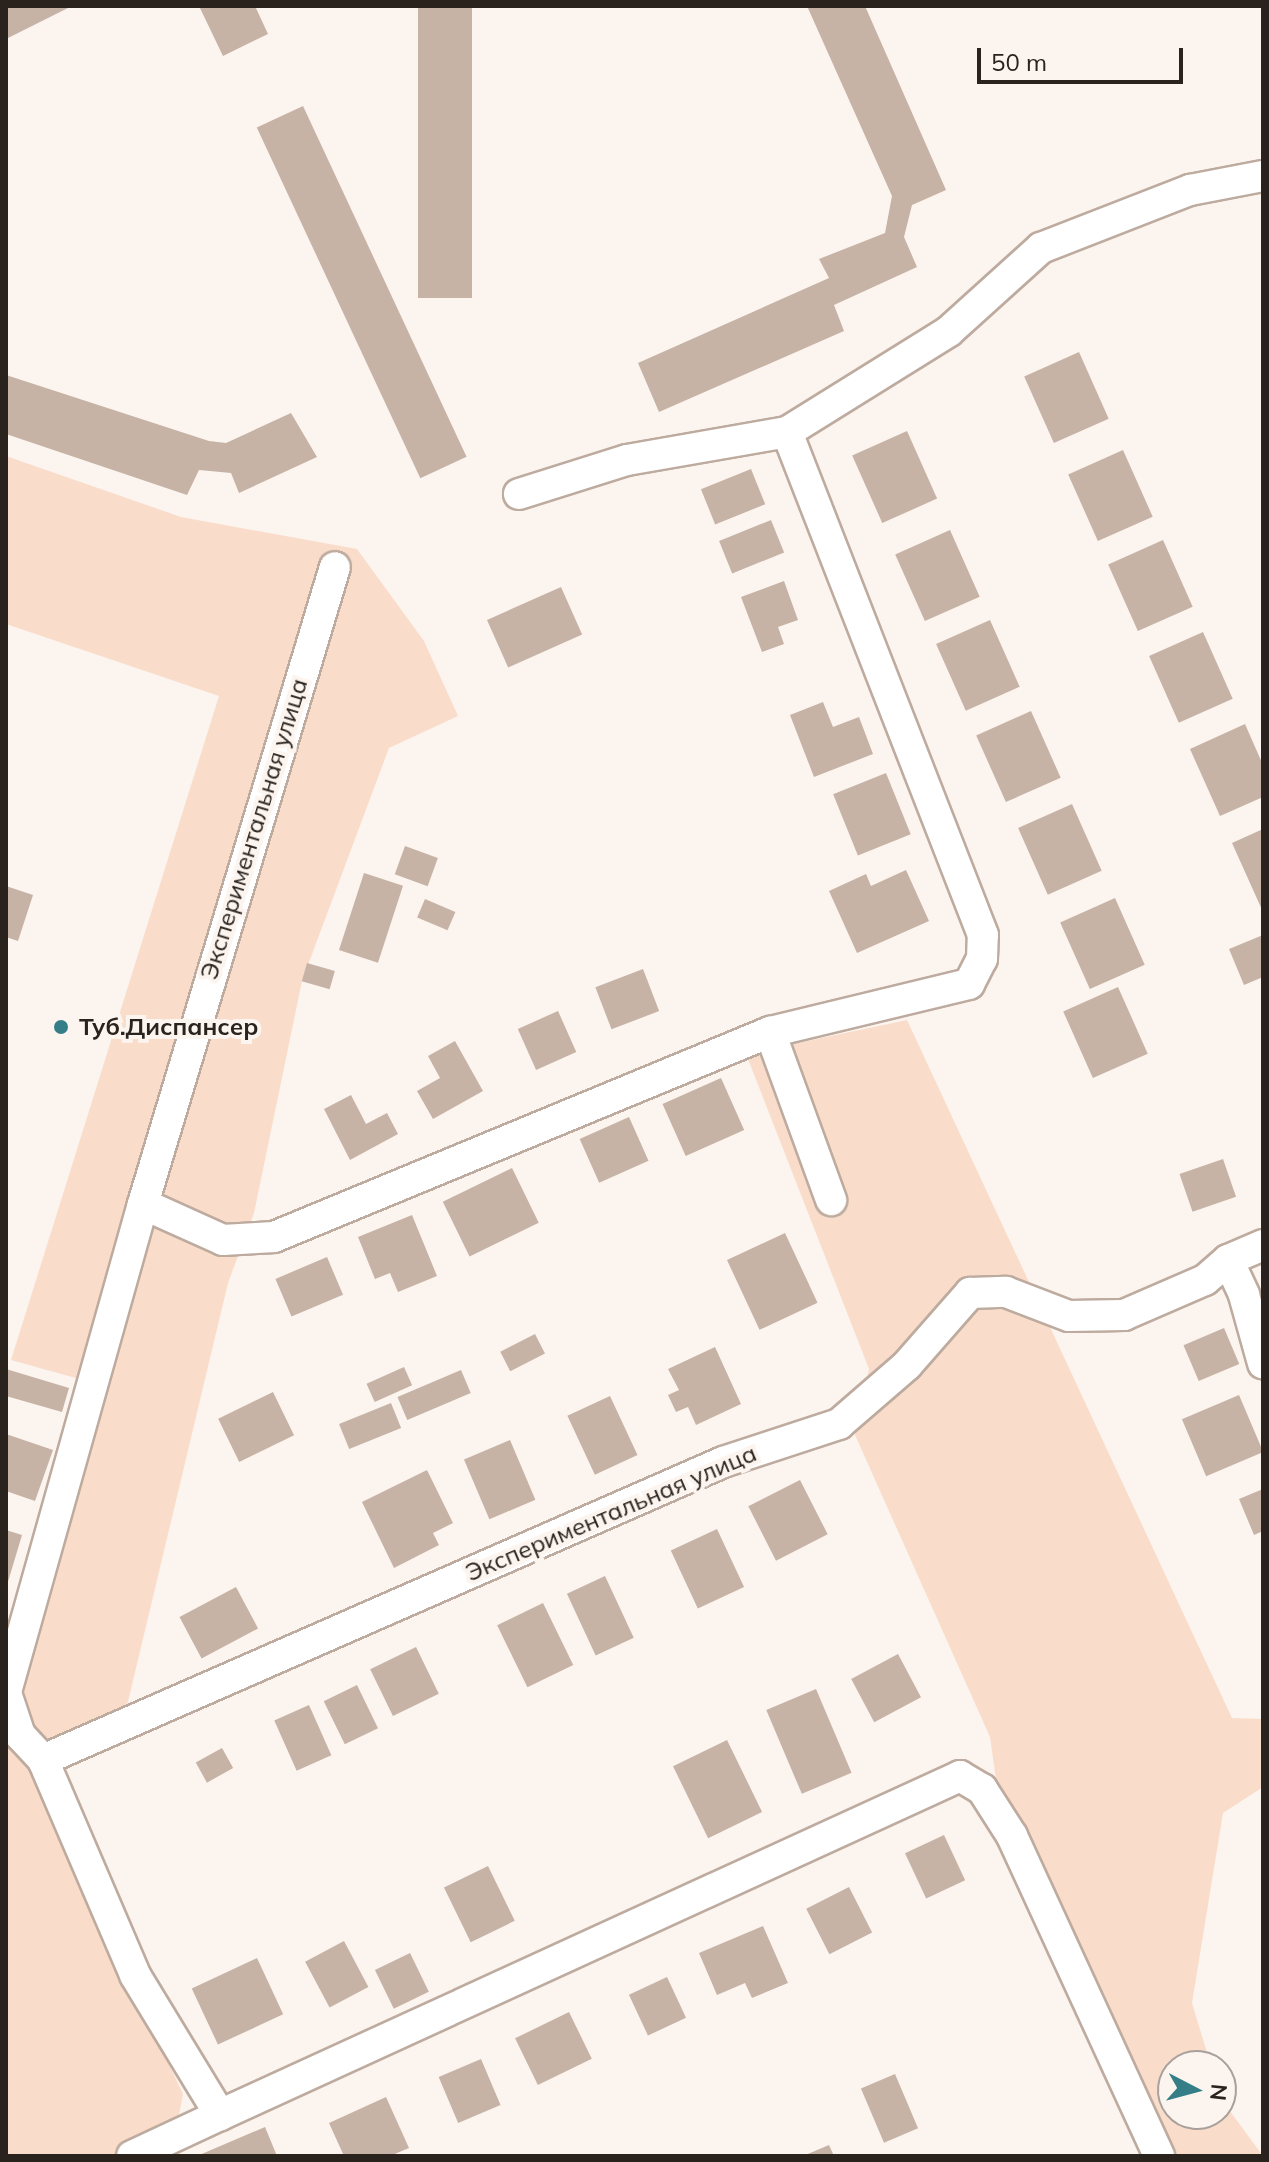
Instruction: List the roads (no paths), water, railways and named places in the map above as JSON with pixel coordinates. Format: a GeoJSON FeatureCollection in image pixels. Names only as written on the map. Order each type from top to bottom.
{"type":"FeatureCollection","features":[{"type":"Feature","properties":{"kind":"street"},"geometry":{"type":"LineString","coordinates":[[519,494],[627,460],[787,432],[949,331],[1041,248],[1190,190],[1263,176]]}},
{"type":"Feature","properties":{"kind":"street"},"geometry":{"type":"LineString","coordinates":[[143,1204],[223,1240],[274,1237],[770,1032],[969,984],[982,959],[983,935],[787,432]]}},
{"type":"Feature","properties":{"kind":"street","name":"Экспериментальная улица"},"geometry":{"type":"LineString","coordinates":[[335,567],[143,1204],[6,1692],[13,1743],[43,1760],[723,1462],[839,1424],[907,1365],[970,1293],[1006,1292],[1069,1316],[1124,1315],[1205,1280],[1228,1260],[1263,1245]]}},
{"type":"Feature","properties":{"kind":"street"},"geometry":{"type":"LineString","coordinates":[[770,1032],[831,1200]]}},
{"type":"Feature","properties":{"kind":"street"},"geometry":{"type":"LineString","coordinates":[[1228,1260],[1244,1295],[1263,1363]]}},
{"type":"Feature","properties":{"kind":"street"},"geometry":{"type":"LineString","coordinates":[[43,1760],[135,1975],[220,2115]]}},
{"type":"Feature","properties":{"kind":"street"},"geometry":{"type":"LineString","coordinates":[[132,2156],[960,1776],[982,1789],[1012,1836],[1156,2156]]}},
{"type":"Feature","properties":{"kind":"place","name":"Туб.Диспансер"},"geometry":{"type":"Point","coordinates":[61,1027]}}]}
